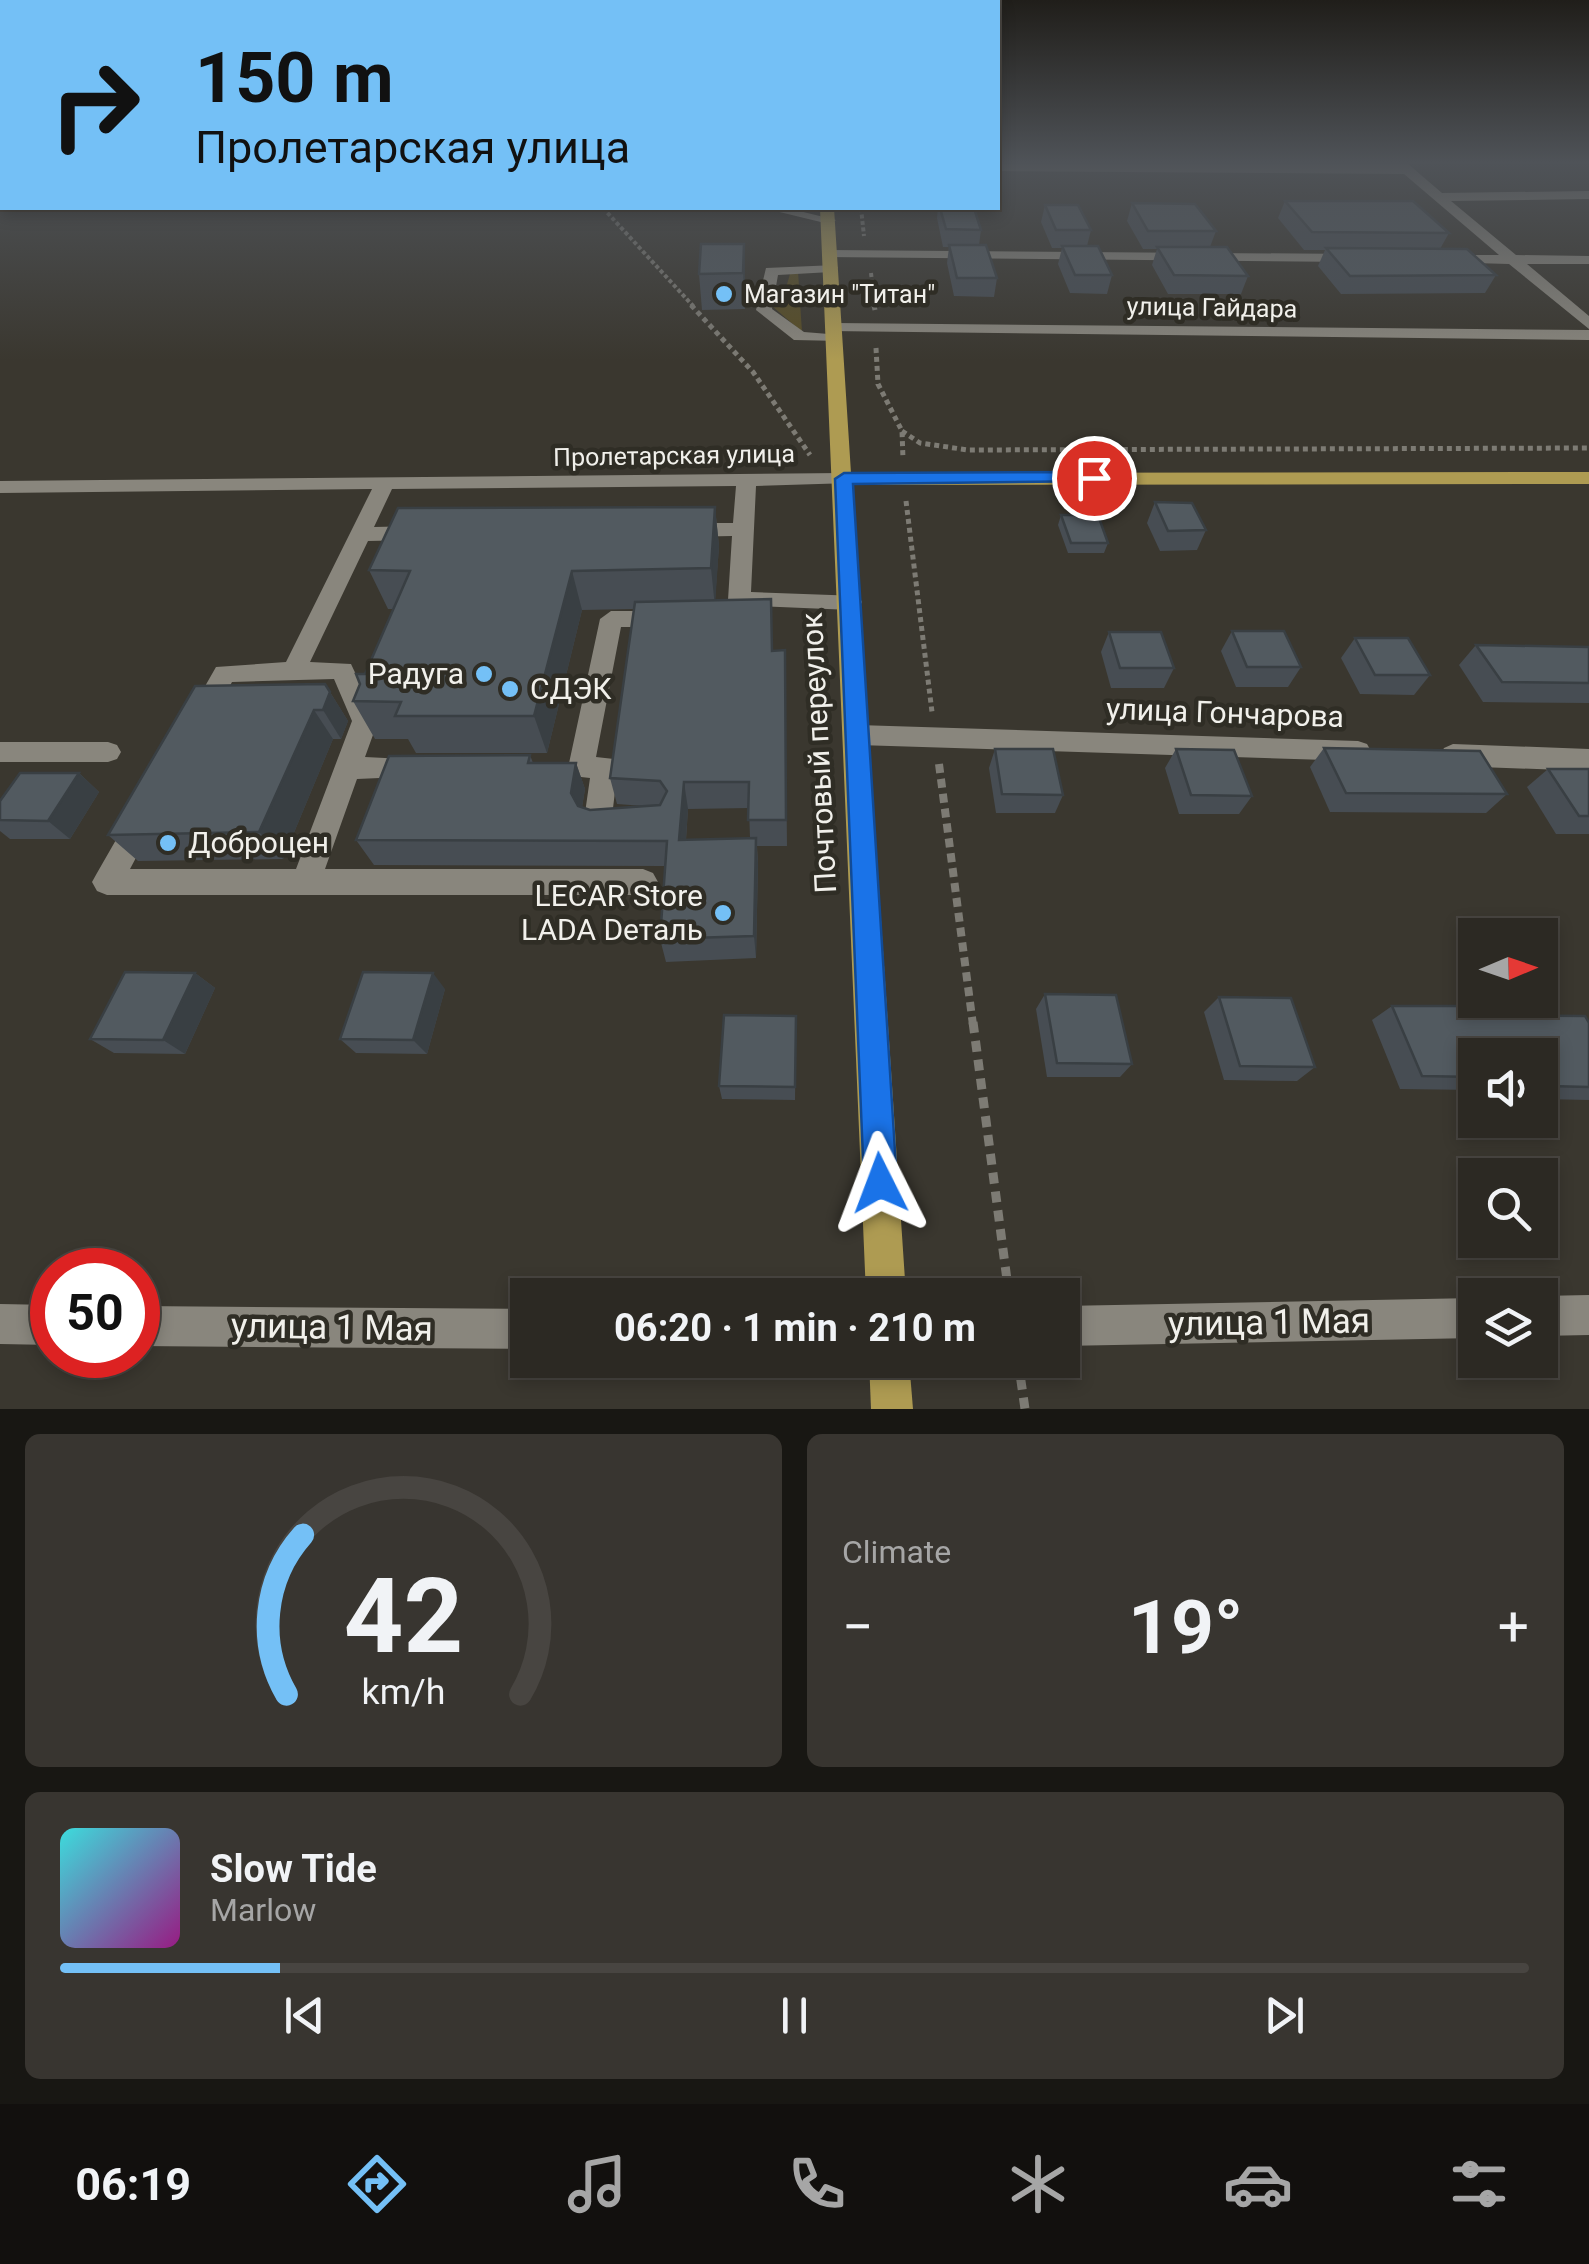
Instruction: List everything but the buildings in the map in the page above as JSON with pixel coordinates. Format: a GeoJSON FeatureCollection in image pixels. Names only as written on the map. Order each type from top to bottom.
{"type":"FeatureCollection","features":[{"type":"Feature","properties":{"kind":"main road","name":"Почтовый переулок"},"geometry":{"type":"LineString","coordinates":[[829,229],[835,333],[835,479],[851,602],[885,1278]]}},
{"type":"Feature","properties":{"kind":"main road","name":"Пролетарская улица"},"geometry":{"type":"LineString","coordinates":[[835,479],[1589,478]]}},
{"type":"Feature","properties":{"kind":"main road"},"geometry":{"type":"LineString","coordinates":[[891,1378],[892,1409]]}},
{"type":"Feature","properties":{"kind":"street"},"geometry":{"type":"LineString","coordinates":[[1477,229],[1586,319]]}},
{"type":"Feature","properties":{"kind":"street"},"geometry":{"type":"LineString","coordinates":[[830,261],[1377,258]]}},
{"type":"Feature","properties":{"kind":"street"},"geometry":{"type":"LineString","coordinates":[[1436,259],[1589,260]]}},
{"type":"Feature","properties":{"kind":"street","name":"улица Гайдара"},"geometry":{"type":"LineString","coordinates":[[830,261],[771,271],[764,310],[800,337],[835,333],[1589,336]]}},
{"type":"Feature","properties":{"kind":"street","name":"Пролетарская улица"},"geometry":{"type":"LineString","coordinates":[[0,488],[835,479]]}},
{"type":"Feature","properties":{"kind":"street"},"geometry":{"type":"LineString","coordinates":[[746,480],[743,529],[730,609],[851,602]]}},
{"type":"Feature","properties":{"kind":"street"},"geometry":{"type":"LineString","coordinates":[[294,670],[384,484]]}},
{"type":"Feature","properties":{"kind":"street"},"geometry":{"type":"LineString","coordinates":[[667,530],[743,529]]}},
{"type":"Feature","properties":{"kind":"street"},"geometry":{"type":"LineString","coordinates":[[360,534],[437,533]]}},
{"type":"Feature","properties":{"kind":"street"},"geometry":{"type":"LineString","coordinates":[[636,819],[598,820],[605,768],[571,768],[611,619],[684,618]]}},
{"type":"Feature","properties":{"kind":"street"},"geometry":{"type":"LineString","coordinates":[[189,737],[225,673],[342,670],[365,721],[305,882]]}},
{"type":"Feature","properties":{"kind":"street","name":"улица Гончарова"},"geometry":{"type":"LineString","coordinates":[[858,735],[935,734],[1391,752]]}},
{"type":"Feature","properties":{"kind":"street"},"geometry":{"type":"LineString","coordinates":[[0,752],[108,752]]}},
{"type":"Feature","properties":{"kind":"street"},"geometry":{"type":"LineString","coordinates":[[1430,754],[1589,760]]}},
{"type":"Feature","properties":{"kind":"street"},"geometry":{"type":"LineString","coordinates":[[348,768],[445,768]]}},
{"type":"Feature","properties":{"kind":"street"},"geometry":{"type":"LineString","coordinates":[[152,802],[107,882],[643,882]]}},
{"type":"Feature","properties":{"kind":"street"},"geometry":{"type":"LineString","coordinates":[[1558,1316],[1589,1315]]}},
{"type":"Feature","properties":{"kind":"street","name":"улица 1 Мая"},"geometry":{"type":"LineString","coordinates":[[1080,1326],[1458,1318]]}},
{"type":"Feature","properties":{"kind":"street"},"geometry":{"type":"LineString","coordinates":[[0,1324],[30,1325]]}},
{"type":"Feature","properties":{"kind":"street","name":"улица 1 Мая"},"geometry":{"type":"LineString","coordinates":[[160,1326],[510,1329]]}},
{"type":"Feature","properties":{"kind":"path"},"geometry":{"type":"LineString","coordinates":[[622,229],[753,372],[835,479]]}},
{"type":"Feature","properties":{"kind":"path"},"geometry":{"type":"LineString","coordinates":[[902,431],[920,443],[968,450],[1589,448]]}},
{"type":"Feature","properties":{"kind":"path"},"geometry":{"type":"LineString","coordinates":[[1021,1378],[1025,1409]]}},
{"type":"Feature","properties":{"kind":"shaded area"},"geometry":{"type":"Polygon","coordinates":[[[798,271],[802,332],[772,306],[782,301],[790,274],[798,271]]]}},
{"type":"Feature","properties":{"kind":"place","name":"Магазин \"Титан\""},"geometry":{"type":"Point","coordinates":[724,294]}},
{"type":"Feature","properties":{"kind":"place","name":"Радуга"},"geometry":{"type":"Point","coordinates":[484,674]}},
{"type":"Feature","properties":{"kind":"place","name":"СДЭК"},"geometry":{"type":"Point","coordinates":[510,689]}},
{"type":"Feature","properties":{"kind":"place","name":"Доброцен"},"geometry":{"type":"Point","coordinates":[168,843]}},
{"type":"Feature","properties":{"kind":"place","name":"LECAR Store LADA Dеталь"},"geometry":{"type":"Point","coordinates":[723,913]}},
{"type":"Feature","properties":{"kind":"route"},"geometry":{"type":"LineString","coordinates":[[880,1183],[844,479],[1094,478]]}}]}
